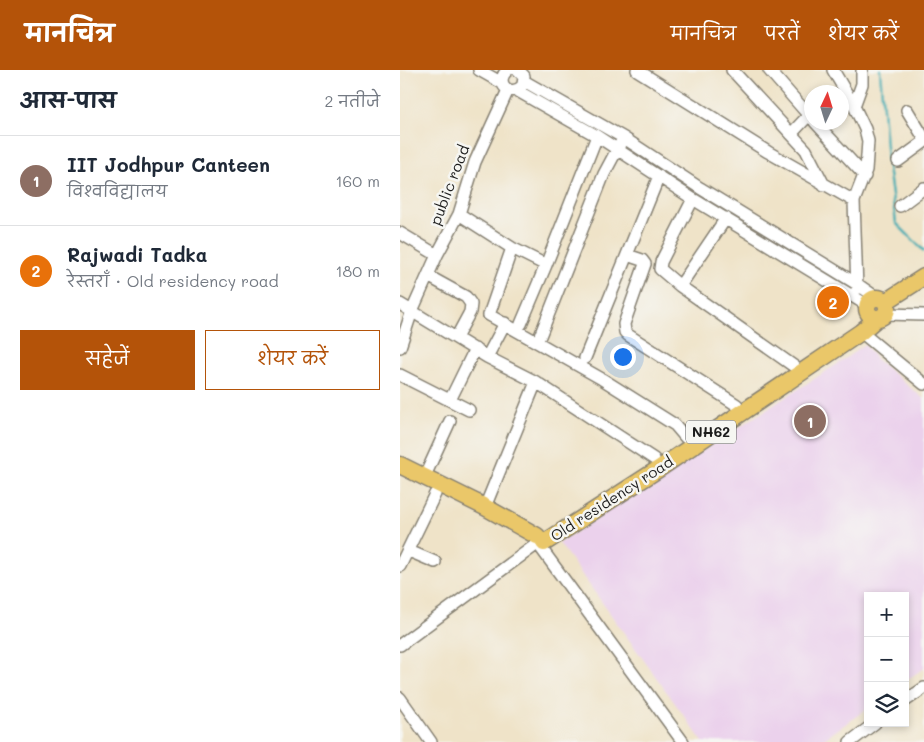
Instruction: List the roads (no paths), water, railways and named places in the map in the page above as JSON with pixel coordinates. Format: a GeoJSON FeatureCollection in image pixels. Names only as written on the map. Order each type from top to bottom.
{"type":"FeatureCollection","features":[{"type":"Feature","properties":{"kind":"highway","name":"NH62"},"geometry":{"type":"LineString","coordinates":[[877,307],[924,277]]}},
{"type":"Feature","properties":{"kind":"highway","name":"NH62"},"geometry":{"type":"LineString","coordinates":[[877,307],[924,287]]}},
{"type":"Feature","properties":{"kind":"highway","name":"Old residency road"},"geometry":{"type":"LineString","coordinates":[[538,542],[660,468],[861,332],[877,307]]}},
{"type":"Feature","properties":{"kind":"highway","name":"Old residency road"},"geometry":{"type":"LineString","coordinates":[[538,542],[654,459],[847,331],[877,307]]}},
{"type":"Feature","properties":{"kind":"highway","name":"Old residency road"},"geometry":{"type":"LineString","coordinates":[[400,466],[485,507],[538,542]]}},
{"type":"Feature","properties":{"kind":"highway","name":"Old residency road"},"geometry":{"type":"LineString","coordinates":[[400,477],[538,542]]}},
{"type":"Feature","properties":{"kind":"street"},"geometry":{"type":"LineString","coordinates":[[479,70],[596,136],[693,199],[877,307],[924,315]]}},
{"type":"Feature","properties":{"kind":"street"},"geometry":{"type":"LineString","coordinates":[[508,70],[502,78],[509,88]]}},
{"type":"Feature","properties":{"kind":"street"},"geometry":{"type":"LineString","coordinates":[[637,70],[768,152],[824,185],[855,199]]}},
{"type":"Feature","properties":{"kind":"street"},"geometry":{"type":"LineString","coordinates":[[732,70],[792,132],[806,150],[824,185]]}},
{"type":"Feature","properties":{"kind":"street"},"geometry":{"type":"LineString","coordinates":[[769,70],[804,112]]}},
{"type":"Feature","properties":{"kind":"street"},"geometry":{"type":"LineString","coordinates":[[833,70],[854,106],[865,129],[868,141],[864,180],[855,199],[857,284],[877,307]]}},
{"type":"Feature","properties":{"kind":"street"},"geometry":{"type":"LineString","coordinates":[[854,106],[862,84],[862,70]]}},
{"type":"Feature","properties":{"kind":"street"},"geometry":{"type":"LineString","coordinates":[[509,88],[523,85],[524,74],[700,188],[857,284],[877,307],[924,308]]}},
{"type":"Feature","properties":{"kind":"street","name":"public road"},"geometry":{"type":"LineString","coordinates":[[400,347],[412,310],[437,255],[459,214],[474,162],[509,88]]}},
{"type":"Feature","properties":{"kind":"street"},"geometry":{"type":"LineString","coordinates":[[906,110],[924,138]]}},
{"type":"Feature","properties":{"kind":"street"},"geometry":{"type":"LineString","coordinates":[[792,132],[804,123]]}},
{"type":"Feature","properties":{"kind":"street"},"geometry":{"type":"LineString","coordinates":[[820,130],[864,180]]}},
{"type":"Feature","properties":{"kind":"street"},"geometry":{"type":"LineString","coordinates":[[521,324],[596,136]]}},
{"type":"Feature","properties":{"kind":"street"},"geometry":{"type":"LineString","coordinates":[[540,336],[604,174],[616,149],[624,138]]}},
{"type":"Feature","properties":{"kind":"street"},"geometry":{"type":"LineString","coordinates":[[898,161],[924,142]]}},
{"type":"Feature","properties":{"kind":"street"},"geometry":{"type":"LineString","coordinates":[[585,358],[658,176]]}},
{"type":"Feature","properties":{"kind":"street"},"geometry":{"type":"LineString","coordinates":[[900,206],[924,188]]}},
{"type":"Feature","properties":{"kind":"street"},"geometry":{"type":"LineString","coordinates":[[693,199],[660,265],[662,272],[795,366]]}},
{"type":"Feature","properties":{"kind":"street"},"geometry":{"type":"LineString","coordinates":[[459,214],[512,248],[546,265]]}},
{"type":"Feature","properties":{"kind":"street"},"geometry":{"type":"LineString","coordinates":[[680,286],[726,218]]}},
{"type":"Feature","properties":{"kind":"street"},"geometry":{"type":"LineString","coordinates":[[400,233],[437,255]]}},
{"type":"Feature","properties":{"kind":"street"},"geometry":{"type":"LineString","coordinates":[[512,248],[489,315],[602,379],[675,425],[686,438]]}},
{"type":"Feature","properties":{"kind":"street"},"geometry":{"type":"LineString","coordinates":[[627,254],[642,260],[645,264],[624,324],[624,332],[737,404]]}},
{"type":"Feature","properties":{"kind":"street"},"geometry":{"type":"LineString","coordinates":[[428,276],[466,298],[471,304],[470,312],[456,338]]}},
{"type":"Feature","properties":{"kind":"street"},"geometry":{"type":"LineString","coordinates":[[400,304],[487,357],[536,382],[654,459]]}},
{"type":"Feature","properties":{"kind":"street"},"geometry":{"type":"LineString","coordinates":[[487,357],[505,323]]}},
{"type":"Feature","properties":{"kind":"street"},"geometry":{"type":"LineString","coordinates":[[861,332],[924,384]]}},
{"type":"Feature","properties":{"kind":"street"},"geometry":{"type":"LineString","coordinates":[[450,400],[475,350]]}},
{"type":"Feature","properties":{"kind":"street"},"geometry":{"type":"LineString","coordinates":[[400,375],[469,410]]}},
{"type":"Feature","properties":{"kind":"street"},"geometry":{"type":"LineString","coordinates":[[485,507],[536,382]]}},
{"type":"Feature","properties":{"kind":"street"},"geometry":{"type":"LineString","coordinates":[[424,478],[450,421]]}},
{"type":"Feature","properties":{"kind":"street"},"geometry":{"type":"LineString","coordinates":[[400,566],[436,494]]}},
{"type":"Feature","properties":{"kind":"street"},"geometry":{"type":"LineString","coordinates":[[400,645],[538,542],[683,742]]}},
{"type":"Feature","properties":{"kind":"street"},"geometry":{"type":"LineString","coordinates":[[409,551],[434,562]]}},
{"type":"Feature","properties":{"kind":"street"},"geometry":{"type":"LineString","coordinates":[[909,698],[924,688]]}},
{"type":"Feature","properties":{"kind":"street"},"geometry":{"type":"LineString","coordinates":[[400,698],[431,742]]}},
{"type":"Feature","properties":{"kind":"street"},"geometry":{"type":"LineString","coordinates":[[850,742],[870,727]]}},
{"type":"Feature","properties":{"kind":"waterway"},"geometry":{"type":"LineString","coordinates":[[880,70],[887,160],[896,223],[924,251]]}},
{"type":"Feature","properties":{"kind":"place","name":"Rajwadi Tadka"},"geometry":{"type":"Point","coordinates":[833,302]}},
{"type":"Feature","properties":{"kind":"place","name":"IIT Jodhpur Canteen"},"geometry":{"type":"Point","coordinates":[810,421]}}]}
